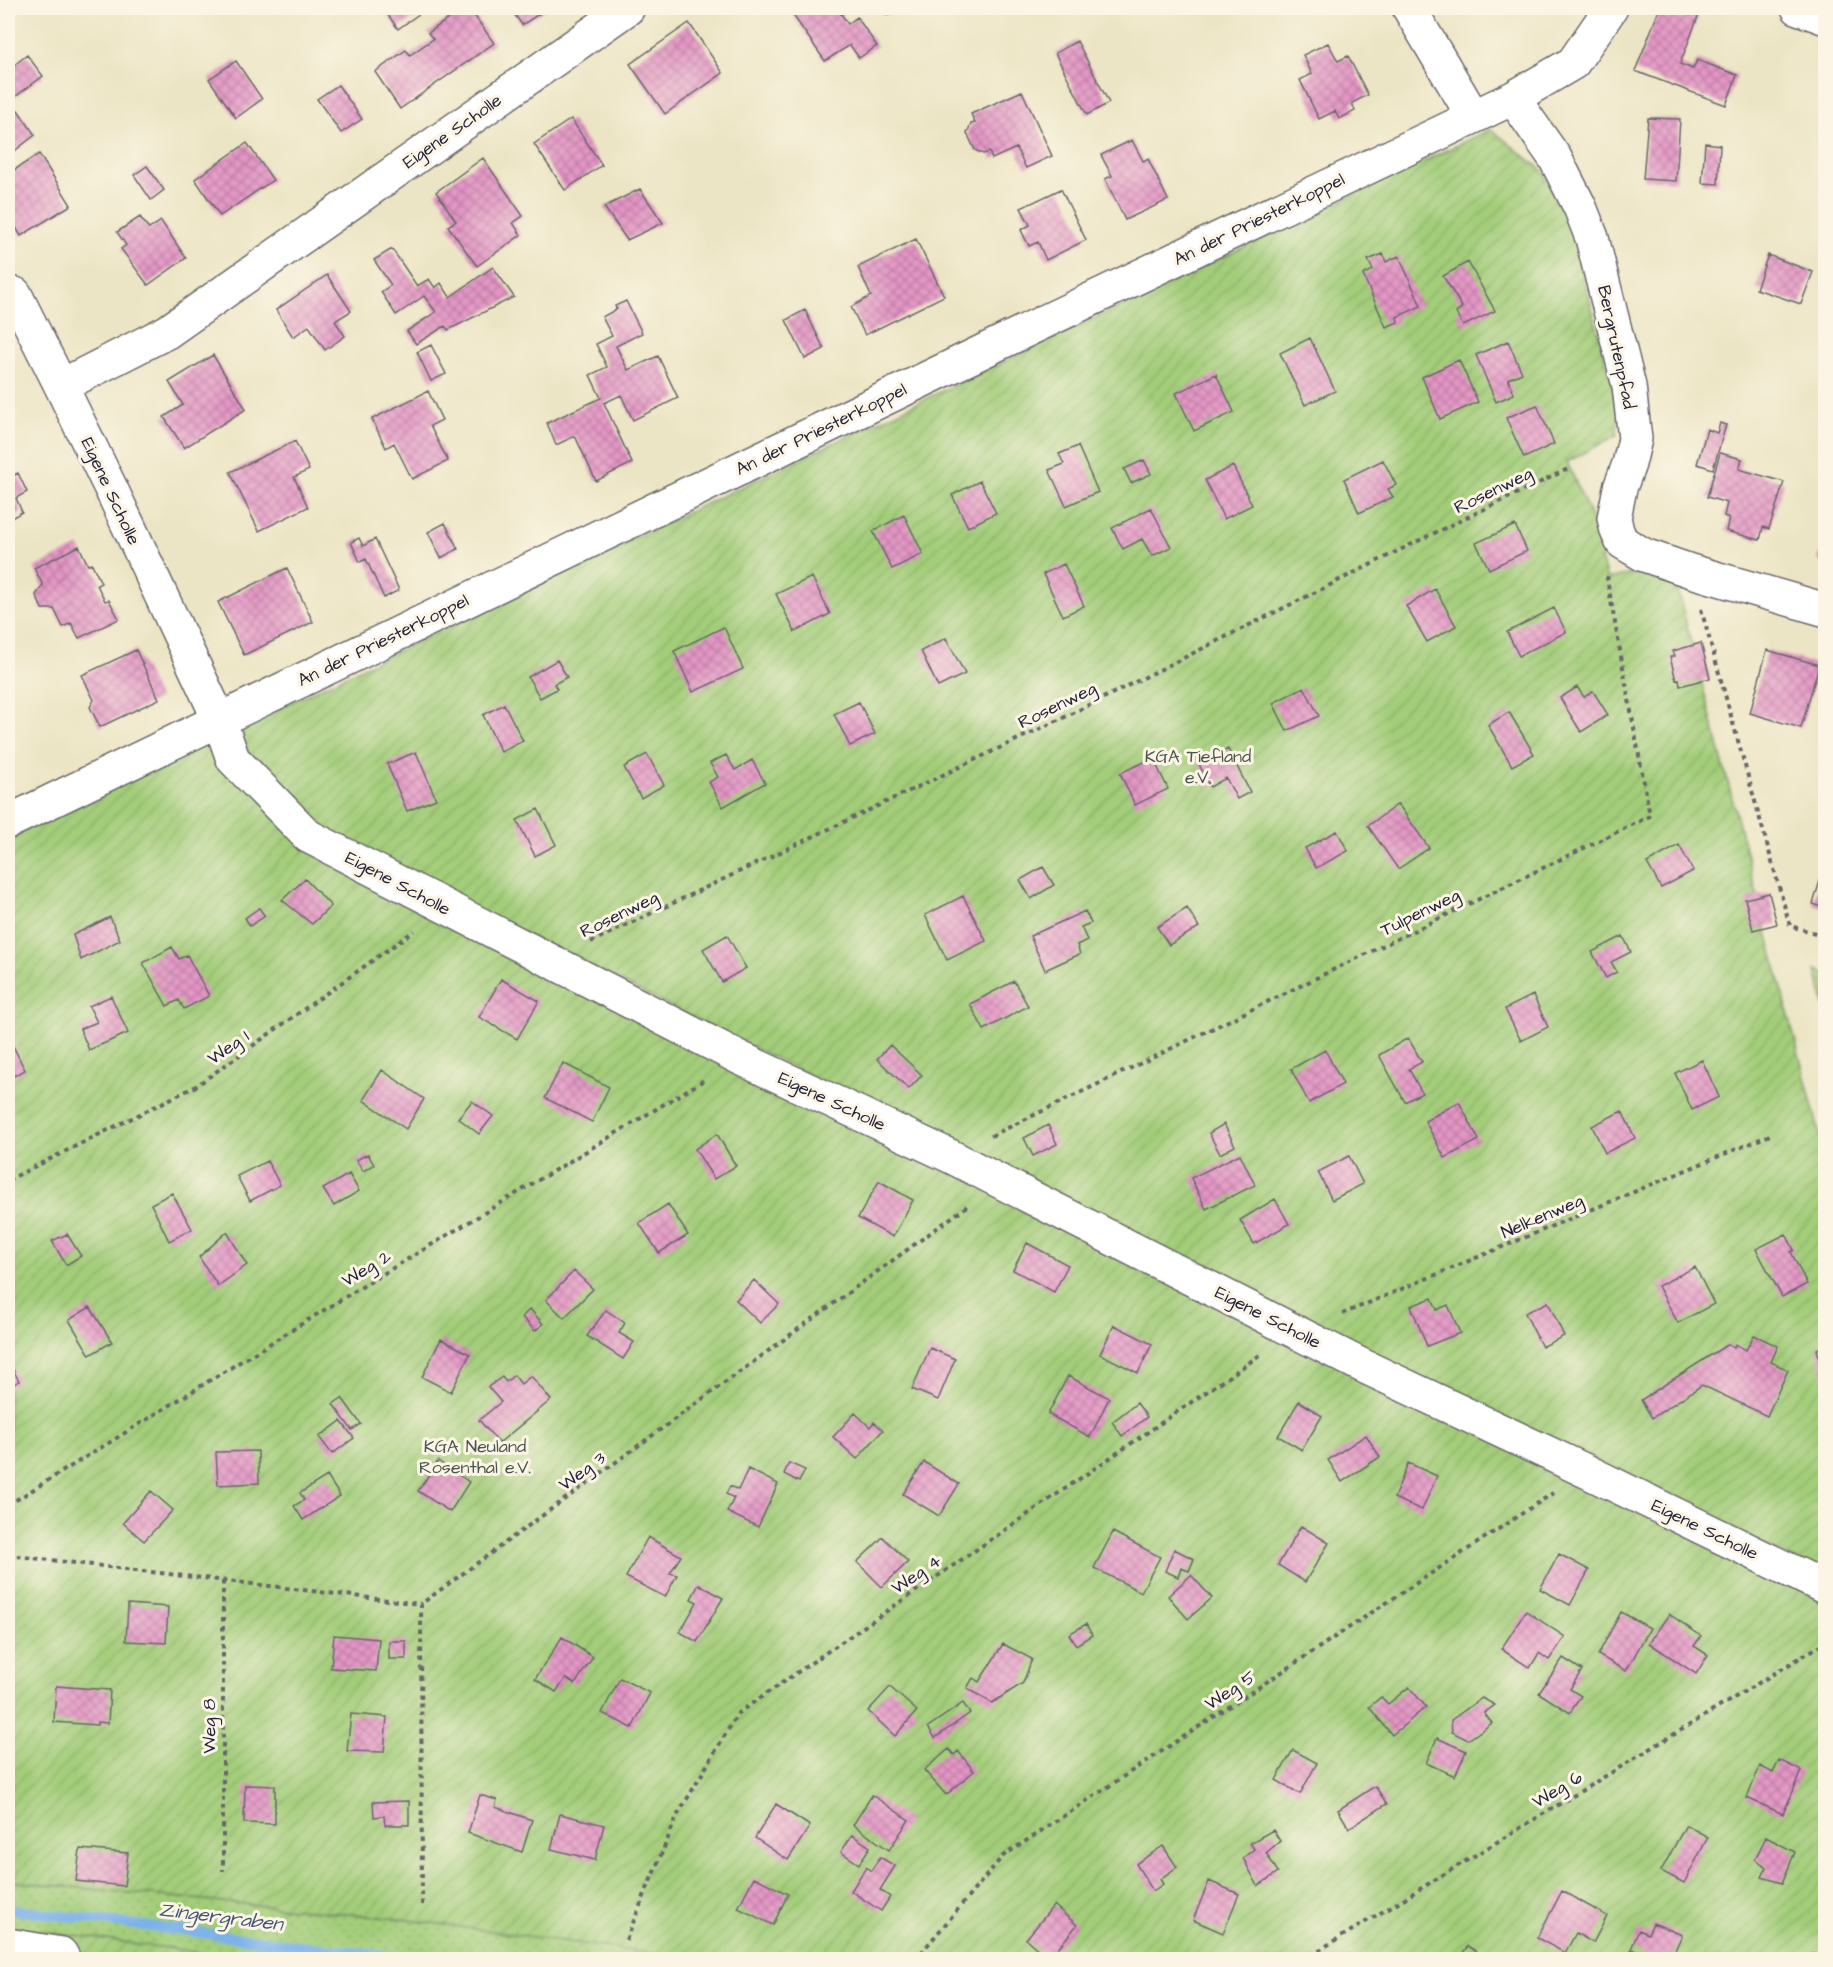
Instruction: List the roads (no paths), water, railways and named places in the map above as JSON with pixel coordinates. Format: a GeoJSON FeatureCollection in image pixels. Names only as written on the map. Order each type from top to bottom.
{"type":"FeatureCollection","features":[{"type":"Feature","properties":{"kind":"street","name":"Eigene Scholle"},"geometry":{"type":"LineString","coordinates":[[61,386],[167,332],[628,8]]}},
{"type":"Feature","properties":{"kind":"street"},"geometry":{"type":"LineString","coordinates":[[1409,8],[1473,116]]}},
{"type":"Feature","properties":{"kind":"street","name":"An der Priesterkoppel"},"geometry":{"type":"LineString","coordinates":[[8,822],[1513,98],[1573,63],[1611,8]]}},
{"type":"Feature","properties":{"kind":"street"},"geometry":{"type":"LineString","coordinates":[[1798,8],[1826,18]]}},
{"type":"Feature","properties":{"kind":"street","name":"Bergrutenpfad"},"geometry":{"type":"LineString","coordinates":[[1513,98],[1555,158],[1584,218],[1592,238],[1629,386],[1635,439],[1620,488],[1614,518],[1622,542],[1644,555],[1691,571],[1826,610]]}},
{"type":"Feature","properties":{"kind":"street","name":"Eigene Scholle"},"geometry":{"type":"LineString","coordinates":[[15,294],[219,719],[233,759],[308,836],[740,1058],[1312,1328],[1359,1364],[1826,1588]]}},
{"type":"Feature","properties":{"kind":"street"},"geometry":{"type":"LineString","coordinates":[[8,1945],[62,1957]]}},
{"type":"Feature","properties":{"kind":"waterway","name":"Zingergraben"},"geometry":{"type":"LineString","coordinates":[[8,1909],[430,1960]]}},
{"type":"Feature","properties":{"kind":"park label","name":"KGA Tiefland e.V."},"geometry":{"type":"Point","coordinates":[1198,766]}},
{"type":"Feature","properties":{"kind":"park label","name":"KGA Neuland Rosenthal e.V."},"geometry":{"type":"Point","coordinates":[475,1456]}}]}
